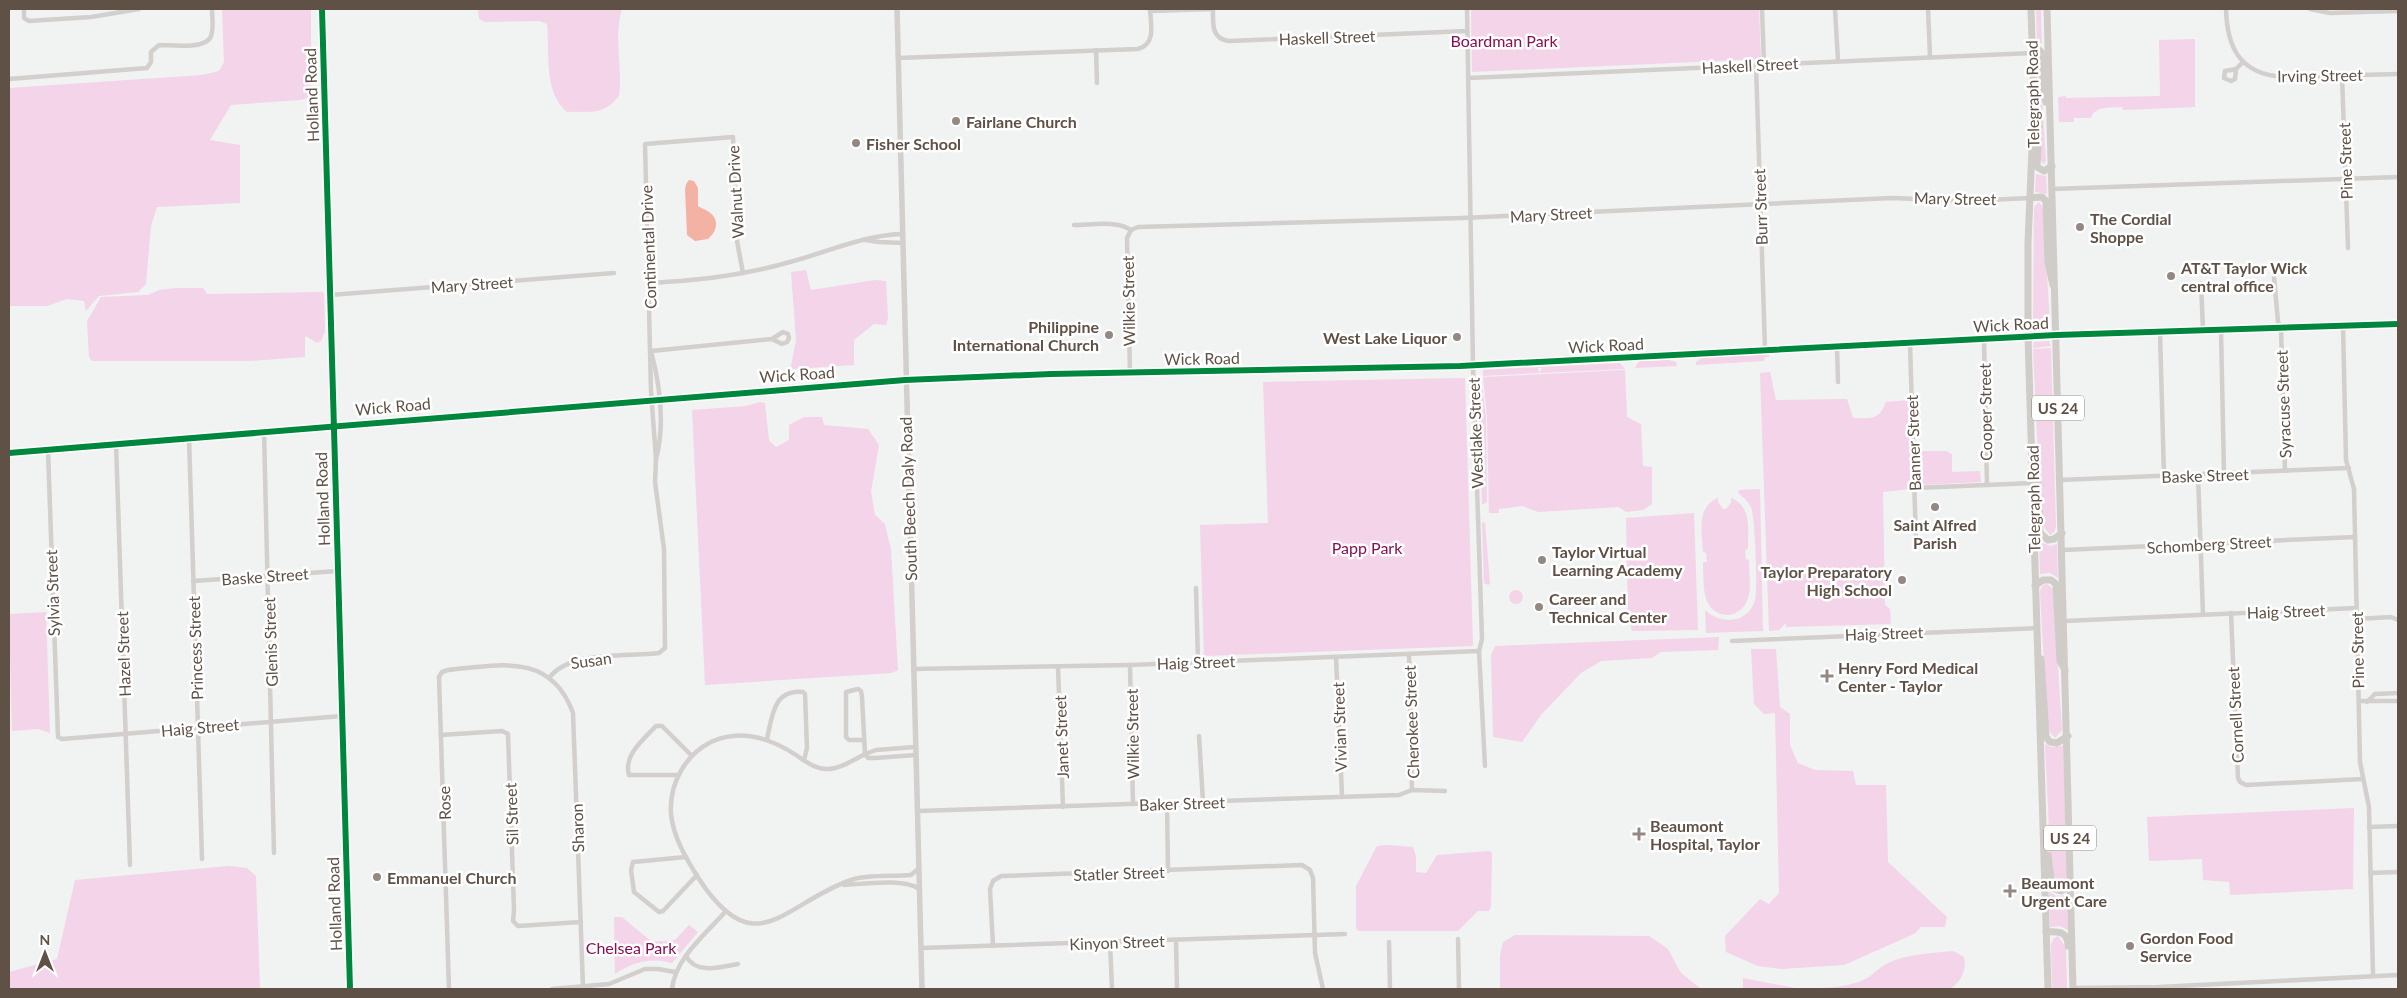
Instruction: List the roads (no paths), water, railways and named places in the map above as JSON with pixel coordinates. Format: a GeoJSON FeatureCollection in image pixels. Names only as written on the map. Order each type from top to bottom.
{"type":"FeatureCollection","features":[{"type":"Feature","properties":{"kind":"main road","name":"Telegraph Road"},"geometry":{"type":"LineString","coordinates":[[2031,9],[2034,100],[2027,278],[2028,337],[2048,989]]}},
{"type":"Feature","properties":{"kind":"main road","name":"Telegraph Road"},"geometry":{"type":"LineString","coordinates":[[2047,9],[2068,736],[2072,989]]}},
{"type":"Feature","properties":{"kind":"main road"},"geometry":{"type":"LineString","coordinates":[[2032,53],[2038,49],[2042,53],[2044,95],[2049,112]]}},
{"type":"Feature","properties":{"kind":"main road"},"geometry":{"type":"LineString","coordinates":[[2034,100],[2038,116],[2037,167],[2044,171],[2052,166]]}},
{"type":"Feature","properties":{"kind":"main road"},"geometry":{"type":"LineString","coordinates":[[2030,198],[2042,197],[2046,201],[2048,262],[2056,295]]}},
{"type":"Feature","properties":{"kind":"main road"},"geometry":{"type":"LineString","coordinates":[[2032,454],[2037,468],[2040,533],[2048,540],[2054,540],[2062,534]]}},
{"type":"Feature","properties":{"kind":"main road"},"geometry":{"type":"LineString","coordinates":[[2035,586],[2043,580],[2051,580],[2056,584],[2060,660],[2066,673]]}},
{"type":"Feature","properties":{"kind":"main road"},"geometry":{"type":"LineString","coordinates":[[2037,638],[2043,670],[2046,737],[2050,742],[2057,743],[2068,736]]}},
{"type":"Feature","properties":{"kind":"main road"},"geometry":{"type":"LineString","coordinates":[[2042,803],[2048,823],[2050,883],[2052,888],[2058,891],[2065,891],[2070,886]]}},
{"type":"Feature","properties":{"kind":"main road"},"geometry":{"type":"LineString","coordinates":[[2046,932],[2061,932],[2067,938],[2072,989]]}},
{"type":"Feature","properties":{"kind":"street"},"geometry":{"type":"LineString","coordinates":[[24,9],[24,18],[29,21],[91,16],[139,9]]}},
{"type":"Feature","properties":{"kind":"street"},"geometry":{"type":"LineString","coordinates":[[9,79],[133,71],[146,68],[151,62],[151,52],[159,45],[201,45],[209,41],[212,34],[212,9]]}},
{"type":"Feature","properties":{"kind":"street","name":"Holland Road"},"geometry":{"type":"LineString","coordinates":[[322,9],[350,989]]}},
{"type":"Feature","properties":{"kind":"street","name":"South Beech Daly Road"},"geometry":{"type":"LineString","coordinates":[[896,9],[922,989]]}},
{"type":"Feature","properties":{"kind":"street"},"geometry":{"type":"LineString","coordinates":[[898,58],[1138,49],[1148,44],[1152,36],[1150,10],[1213,9]]}},
{"type":"Feature","properties":{"kind":"street","name":"Haskell Street"},"geometry":{"type":"LineString","coordinates":[[1213,9],[1214,31],[1219,38],[1229,41],[1467,32]]}},
{"type":"Feature","properties":{"kind":"street","name":"Westlake Street"},"geometry":{"type":"LineString","coordinates":[[1467,9],[1473,365],[1482,633],[1480,651],[1485,766]]}},
{"type":"Feature","properties":{"kind":"street"},"geometry":{"type":"LineString","coordinates":[[1762,9],[1764,64]]}},
{"type":"Feature","properties":{"kind":"street"},"geometry":{"type":"LineString","coordinates":[[1835,9],[1838,61]]}},
{"type":"Feature","properties":{"kind":"street"},"geometry":{"type":"LineString","coordinates":[[1928,9],[1930,56]]}},
{"type":"Feature","properties":{"kind":"street","name":"Irving Street"},"geometry":{"type":"LineString","coordinates":[[2226,9],[2229,40],[2243,62],[2258,72],[2273,76],[2398,74]]}},
{"type":"Feature","properties":{"kind":"street"},"geometry":{"type":"LineString","coordinates":[[2310,9],[2330,13],[2398,11]]}},
{"type":"Feature","properties":{"kind":"street"},"geometry":{"type":"LineString","coordinates":[[1096,50],[1097,83]]}},
{"type":"Feature","properties":{"kind":"street","name":"Haskell Street"},"geometry":{"type":"LineString","coordinates":[[1468,78],[1930,56],[2032,53]]}},
{"type":"Feature","properties":{"kind":"street"},"geometry":{"type":"LineString","coordinates":[[2236,69],[2243,62]]}},
{"type":"Feature","properties":{"kind":"street","name":"Burr Street"},"geometry":{"type":"LineString","coordinates":[[1756,64],[1765,350]]}},
{"type":"Feature","properties":{"kind":"street","name":"Pine Street"},"geometry":{"type":"LineString","coordinates":[[2342,75],[2348,248]]}},
{"type":"Feature","properties":{"kind":"street","name":"Walnut Drive"},"geometry":{"type":"LineString","coordinates":[[645,144],[733,138],[737,241],[742,273]]}},
{"type":"Feature","properties":{"kind":"street","name":"Continental Drive"},"geometry":{"type":"LineString","coordinates":[[645,144],[652,399],[657,502],[664,549],[666,644],[664,650]]}},
{"type":"Feature","properties":{"kind":"street"},"geometry":{"type":"LineString","coordinates":[[2052,189],[2398,177]]}},
{"type":"Feature","properties":{"kind":"street","name":"Mary Street"},"geometry":{"type":"LineString","coordinates":[[1074,225],[1125,226],[1131,230],[1138,227],[1470,218],[1892,198],[1966,201],[2030,198]]}},
{"type":"Feature","properties":{"kind":"street","name":"Wilkie Street"},"geometry":{"type":"LineString","coordinates":[[1130,373],[1127,238],[1131,230]]}},
{"type":"Feature","properties":{"kind":"street"},"geometry":{"type":"LineString","coordinates":[[650,283],[742,273],[792,262],[862,239],[879,235],[902,234]]}},
{"type":"Feature","properties":{"kind":"street"},"geometry":{"type":"LineString","coordinates":[[862,239],[902,243]]}},
{"type":"Feature","properties":{"kind":"street","name":"Mary Street"},"geometry":{"type":"LineString","coordinates":[[330,295],[614,273]]}},
{"type":"Feature","properties":{"kind":"street","name":"Syracuse Street"},"geometry":{"type":"LineString","coordinates":[[2274,277],[2278,322],[2281,328],[2285,471]]}},
{"type":"Feature","properties":{"kind":"street"},"geometry":{"type":"LineString","coordinates":[[2201,283],[2203,330]]}},
{"type":"Feature","properties":{"kind":"street","name":"Wick Road"},"geometry":{"type":"LineString","coordinates":[[9,453],[659,398],[905,380],[1473,365],[2057,335],[2398,324]]}},
{"type":"Feature","properties":{"kind":"street","name":"Pine Street"},"geometry":{"type":"LineString","coordinates":[[2343,326],[2346,460],[2354,489],[2360,762],[2369,807],[2373,976]]}},
{"type":"Feature","properties":{"kind":"street"},"geometry":{"type":"LineString","coordinates":[[2221,330],[2224,474]]}},
{"type":"Feature","properties":{"kind":"street"},"geometry":{"type":"LineString","coordinates":[[2160,332],[2164,476]]}},
{"type":"Feature","properties":{"kind":"street"},"geometry":{"type":"LineString","coordinates":[[651,351],[772,339]]}},
{"type":"Feature","properties":{"kind":"street","name":"Cooper Street"},"geometry":{"type":"LineString","coordinates":[[1984,340],[1986,485]]}},
{"type":"Feature","properties":{"kind":"street","name":"Banner Street"},"geometry":{"type":"LineString","coordinates":[[1910,343],[1916,543]]}},
{"type":"Feature","properties":{"kind":"street"},"geometry":{"type":"LineString","coordinates":[[1837,347],[1838,382]]}},
{"type":"Feature","properties":{"kind":"street","name":"Continental Drive"},"geometry":{"type":"LineString","coordinates":[[651,351],[658,378],[659,398],[660,442],[656,459]]}},
{"type":"Feature","properties":{"kind":"street","name":"Glenis Street"},"geometry":{"type":"LineString","coordinates":[[264,431],[274,853]]}},
{"type":"Feature","properties":{"kind":"street","name":"Princess Street"},"geometry":{"type":"LineString","coordinates":[[189,437],[202,860]]}},
{"type":"Feature","properties":{"kind":"street","name":"Hazel Street"},"geometry":{"type":"LineString","coordinates":[[116,443],[130,864]]}},
{"type":"Feature","properties":{"kind":"street","name":"Sylvia Street"},"geometry":{"type":"LineString","coordinates":[[48,450],[58,737]]}},
{"type":"Feature","properties":{"kind":"street","name":"Baske Street"},"geometry":{"type":"LineString","coordinates":[[2060,480],[2349,468]]}},
{"type":"Feature","properties":{"kind":"street"},"geometry":{"type":"LineString","coordinates":[[2198,475],[2203,614]]}},
{"type":"Feature","properties":{"kind":"street"},"geometry":{"type":"LineString","coordinates":[[1915,488],[2033,483]]}},
{"type":"Feature","properties":{"kind":"street","name":"Schomberg Street"},"geometry":{"type":"LineString","coordinates":[[2063,550],[2355,537]]}},
{"type":"Feature","properties":{"kind":"street","name":"Baske Street"},"geometry":{"type":"LineString","coordinates":[[193,581],[338,571]]}},
{"type":"Feature","properties":{"kind":"street"},"geometry":{"type":"LineString","coordinates":[[1196,588],[1198,662]]}},
{"type":"Feature","properties":{"kind":"street","name":"Haig Street"},"geometry":{"type":"LineString","coordinates":[[2065,621],[2356,608]]}},
{"type":"Feature","properties":{"kind":"street","name":"Cornell Street"},"geometry":{"type":"LineString","coordinates":[[2231,613],[2238,778],[2240,782],[2246,785],[2363,779]]}},
{"type":"Feature","properties":{"kind":"street"},"geometry":{"type":"LineString","coordinates":[[2357,619],[2391,617],[2398,620]]}},
{"type":"Feature","properties":{"kind":"street","name":"Haig Street"},"geometry":{"type":"LineString","coordinates":[[1732,641],[2037,628]]}},
{"type":"Feature","properties":{"kind":"street","name":"Susan"},"geometry":{"type":"LineString","coordinates":[[495,666],[525,666],[549,678],[558,668],[572,661],[659,654],[664,650]]}},
{"type":"Feature","properties":{"kind":"street","name":"Haig Street"},"geometry":{"type":"LineString","coordinates":[[913,669],[1130,665],[1480,651]]}},
{"type":"Feature","properties":{"kind":"street","name":"Cherokee Street"},"geometry":{"type":"LineString","coordinates":[[1410,655],[1412,790]]}},
{"type":"Feature","properties":{"kind":"street","name":"Vivian Street"},"geometry":{"type":"LineString","coordinates":[[1336,657],[1342,796]]}},
{"type":"Feature","properties":{"kind":"street","name":"Wilkie Street"},"geometry":{"type":"LineString","coordinates":[[1130,665],[1133,804]]}},
{"type":"Feature","properties":{"kind":"street","name":"Rose"},"geometry":{"type":"LineString","coordinates":[[449,989],[440,674],[448,670],[495,666]]}},
{"type":"Feature","properties":{"kind":"street","name":"Janet Street"},"geometry":{"type":"LineString","coordinates":[[1058,667],[1063,806]]}},
{"type":"Feature","properties":{"kind":"street","name":"Sharon"},"geometry":{"type":"LineString","coordinates":[[549,678],[560,688],[568,701],[575,724],[582,987]]}},
{"type":"Feature","properties":{"kind":"street"},"geometry":{"type":"LineString","coordinates":[[864,740],[849,740],[846,737],[846,692],[848,690],[861,691],[865,754],[868,758],[916,756]]}},
{"type":"Feature","properties":{"kind":"street"},"geometry":{"type":"LineString","coordinates":[[767,739],[773,710],[779,698],[788,692],[803,692],[805,694],[807,748],[804,760]]}},
{"type":"Feature","properties":{"kind":"street"},"geometry":{"type":"LineString","coordinates":[[2367,702],[2375,694],[2398,693]]}},
{"type":"Feature","properties":{"kind":"street"},"geometry":{"type":"LineString","coordinates":[[2359,701],[2398,701]]}},
{"type":"Feature","properties":{"kind":"street","name":"Haig Street"},"geometry":{"type":"LineString","coordinates":[[58,737],[125,734],[342,716]]}},
{"type":"Feature","properties":{"kind":"street"},"geometry":{"type":"LineString","coordinates":[[678,775],[629,775],[628,761],[656,726],[662,726],[692,756]]}},
{"type":"Feature","properties":{"kind":"street","name":"Sil Street"},"geometry":{"type":"LineString","coordinates":[[441,735],[502,731],[508,734],[513,921],[518,926],[580,922]]}},
{"type":"Feature","properties":{"kind":"street"},"geometry":{"type":"LineString","coordinates":[[915,747],[876,750],[828,769],[813,766],[767,739],[751,735],[726,737],[705,746],[692,756],[678,775],[673,790],[671,817],[686,857],[697,875],[726,911],[745,922],[768,923],[783,918],[822,893],[840,885],[861,878],[911,875],[918,868]]}},
{"type":"Feature","properties":{"kind":"street"},"geometry":{"type":"LineString","coordinates":[[1199,736],[1203,802]]}},
{"type":"Feature","properties":{"kind":"street","name":"Baker Street"},"geometry":{"type":"LineString","coordinates":[[918,811],[1399,795],[1412,790],[1445,791]]}},
{"type":"Feature","properties":{"kind":"street"},"geometry":{"type":"LineString","coordinates":[[1167,803],[1168,871]]}},
{"type":"Feature","properties":{"kind":"street"},"geometry":{"type":"LineString","coordinates":[[2369,827],[2398,826]]}},
{"type":"Feature","properties":{"kind":"street"},"geometry":{"type":"LineString","coordinates":[[686,857],[633,862],[631,870],[634,892],[659,912],[663,911],[697,875]]}},
{"type":"Feature","properties":{"kind":"street","name":"Statler Street"},"geometry":{"type":"LineString","coordinates":[[993,946],[990,889],[993,881],[999,877],[1299,865],[1310,870],[1313,878],[1314,935]]}},
{"type":"Feature","properties":{"kind":"street"},"geometry":{"type":"LineString","coordinates":[[2370,873],[2398,872]]}},
{"type":"Feature","properties":{"kind":"street"},"geometry":{"type":"LineString","coordinates":[[840,885],[900,882],[909,883],[919,889]]}},
{"type":"Feature","properties":{"kind":"street"},"geometry":{"type":"LineString","coordinates":[[672,989],[675,972],[686,956],[726,911]]}},
{"type":"Feature","properties":{"kind":"street","name":"Kinyon Street"},"geometry":{"type":"LineString","coordinates":[[921,948],[1345,934]]}},
{"type":"Feature","properties":{"kind":"street"},"geometry":{"type":"LineString","coordinates":[[1314,935],[1317,967],[1323,989]]}},
{"type":"Feature","properties":{"kind":"street"},"geometry":{"type":"LineString","coordinates":[[1458,939],[1460,989]]}},
{"type":"Feature","properties":{"kind":"street"},"geometry":{"type":"LineString","coordinates":[[1176,940],[1177,989]]}},
{"type":"Feature","properties":{"kind":"street"},"geometry":{"type":"LineString","coordinates":[[1110,942],[1112,989]]}},
{"type":"Feature","properties":{"kind":"street"},"geometry":{"type":"LineString","coordinates":[[1389,942],[1390,989]]}},
{"type":"Feature","properties":{"kind":"street"},"geometry":{"type":"LineString","coordinates":[[686,956],[689,962],[697,967],[716,969],[738,964]]}},
{"type":"Feature","properties":{"kind":"street"},"geometry":{"type":"LineString","coordinates":[[552,989],[608,984],[646,969],[675,972]]}},
{"type":"Feature","properties":{"kind":"street"},"geometry":{"type":"LineString","coordinates":[[2072,989],[2159,987],[2398,975]]}},
{"type":"Feature","properties":{"kind":"place","name":"Fairlane Church"},"geometry":{"type":"Point","coordinates":[956,121]}},
{"type":"Feature","properties":{"kind":"place","name":"Fisher School"},"geometry":{"type":"Point","coordinates":[856,143]}},
{"type":"Feature","properties":{"kind":"place","name":"The Cordial Shoppe"},"geometry":{"type":"Point","coordinates":[2080,227]}},
{"type":"Feature","properties":{"kind":"place","name":"AT&T Taylor Wick central office"},"geometry":{"type":"Point","coordinates":[2171,276]}},
{"type":"Feature","properties":{"kind":"place","name":"Philippine International Church"},"geometry":{"type":"Point","coordinates":[1109,335]}},
{"type":"Feature","properties":{"kind":"place","name":"West Lake Liquor"},"geometry":{"type":"Point","coordinates":[1457,337]}},
{"type":"Feature","properties":{"kind":"place","name":"Saint Alfred Parish"},"geometry":{"type":"Point","coordinates":[1935,507]}},
{"type":"Feature","properties":{"kind":"place","name":"Taylor Virtual Learning Academy"},"geometry":{"type":"Point","coordinates":[1542,560]}},
{"type":"Feature","properties":{"kind":"place","name":"Taylor Preparatory High School"},"geometry":{"type":"Point","coordinates":[1902,580]}},
{"type":"Feature","properties":{"kind":"place","name":"Career and Technical Center"},"geometry":{"type":"Point","coordinates":[1539,607]}},
{"type":"Feature","properties":{"kind":"place","name":"Henry Ford Medical Center - Taylor"},"geometry":{"type":"Point","coordinates":[1827,676]}},
{"type":"Feature","properties":{"kind":"place","name":"Beaumont Hospital, Taylor"},"geometry":{"type":"Point","coordinates":[1639,834]}},
{"type":"Feature","properties":{"kind":"place","name":"Emmanuel Church"},"geometry":{"type":"Point","coordinates":[377,877]}},
{"type":"Feature","properties":{"kind":"place","name":"Beaumont Urgent Care"},"geometry":{"type":"Point","coordinates":[2010,891]}},
{"type":"Feature","properties":{"kind":"place","name":"Gordon Food Service"},"geometry":{"type":"Point","coordinates":[2130,946]}},
{"type":"Feature","properties":{"kind":"park label","name":"Boardman Park"},"geometry":{"type":"Point","coordinates":[1504,40]}},
{"type":"Feature","properties":{"kind":"park label","name":"Papp Park"},"geometry":{"type":"Point","coordinates":[1367,547]}},
{"type":"Feature","properties":{"kind":"park label","name":"Chelsea Park"},"geometry":{"type":"Point","coordinates":[631,947]}}]}
